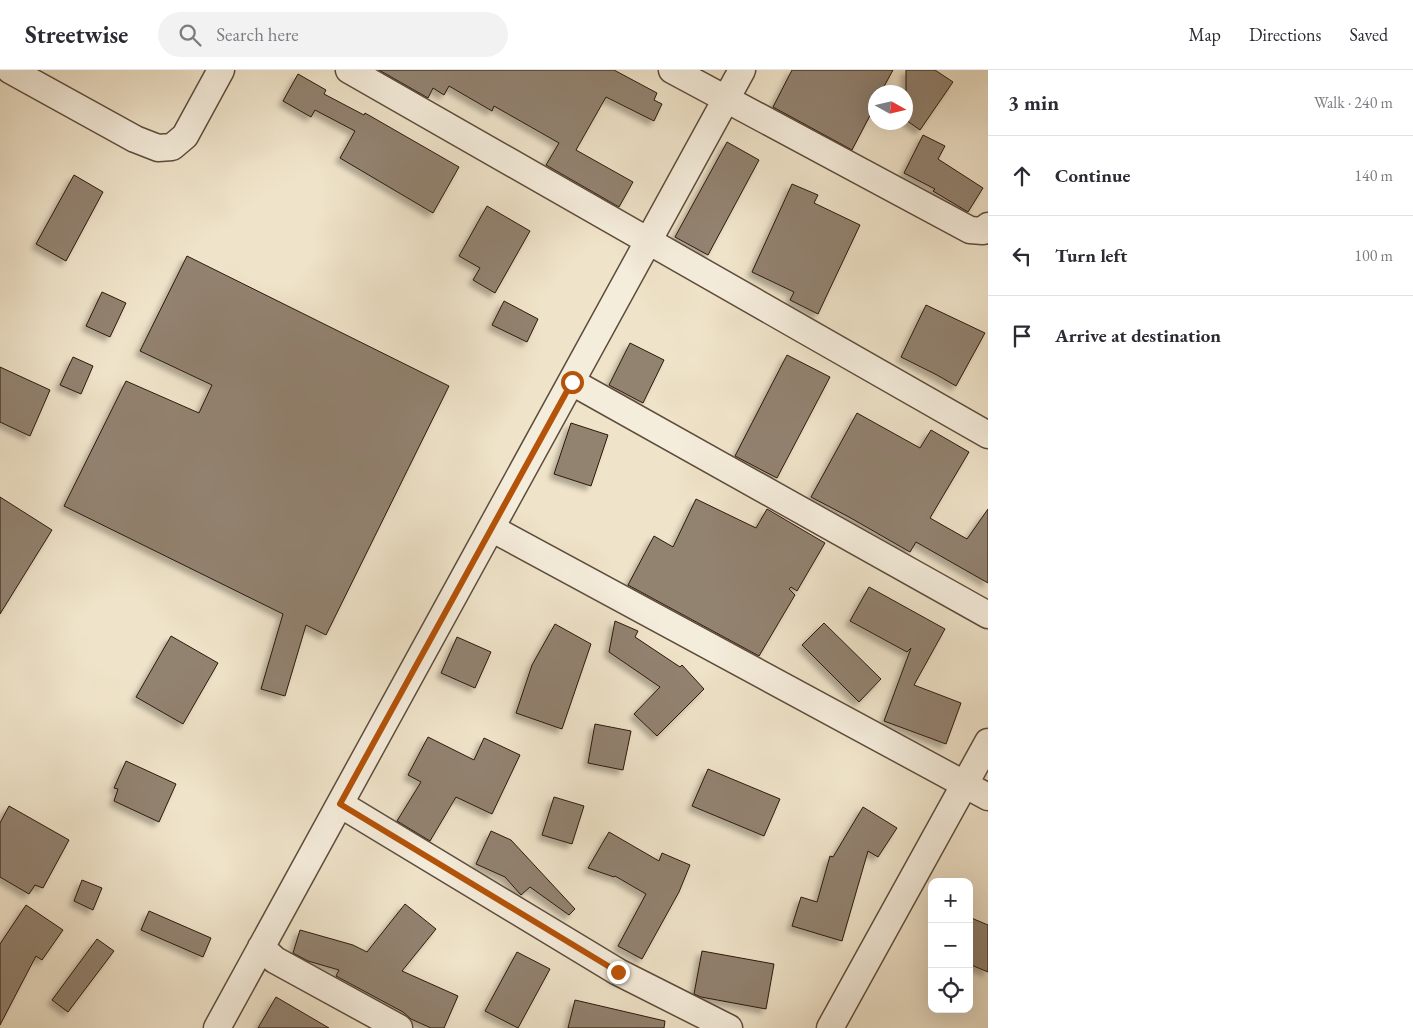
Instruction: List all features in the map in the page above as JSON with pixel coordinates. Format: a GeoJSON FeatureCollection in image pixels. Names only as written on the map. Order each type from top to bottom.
{"type":"FeatureCollection","features":[{"type":"Feature","properties":{"kind":"street"},"geometry":{"type":"LineString","coordinates":[[10,70],[136,139],[158,148],[172,147],[185,136],[221,70]]}},
{"type":"Feature","properties":{"kind":"street"},"geometry":{"type":"LineString","coordinates":[[349,70],[988,435]]}},
{"type":"Feature","properties":{"kind":"street"},"geometry":{"type":"LineString","coordinates":[[672,70],[970,230],[983,231],[988,226]]}},
{"type":"Feature","properties":{"kind":"street"},"geometry":{"type":"LineString","coordinates":[[217,1028],[742,70]]}},
{"type":"Feature","properties":{"kind":"street"},"geometry":{"type":"LineString","coordinates":[[572,382],[988,615]]}},
{"type":"Feature","properties":{"kind":"street"},"geometry":{"type":"LineString","coordinates":[[491,528],[988,797]]}},
{"type":"Feature","properties":{"kind":"street"},"geometry":{"type":"LineString","coordinates":[[830,1028],[988,742]]}},
{"type":"Feature","properties":{"kind":"street"},"geometry":{"type":"LineString","coordinates":[[340,804],[618,972],[729,1028]]}},
{"type":"Feature","properties":{"kind":"street"},"geometry":{"type":"LineString","coordinates":[[261,947],[275,960],[399,1028]]}},
{"type":"Feature","properties":{"kind":"building"},"geometry":{"type":"Polygon","coordinates":[[[379,70],[614,70],[657,93],[654,100],[662,104],[654,121],[606,97],[576,150],[633,182],[619,207],[546,165],[559,143],[494,106],[492,111],[449,86],[444,95],[433,88],[428,98],[379,70]]]}},
{"type":"Feature","properties":{"kind":"building"},"geometry":{"type":"Polygon","coordinates":[[[792,70],[893,70],[885,85],[868,85],[868,119],[852,150],[773,107],[792,70]]]}},
{"type":"Feature","properties":{"kind":"building"},"geometry":{"type":"Polygon","coordinates":[[[906,70],[935,70],[953,82],[920,130],[913,125],[913,85],[906,85],[906,70]]]}},
{"type":"Feature","properties":{"kind":"building"},"geometry":{"type":"Polygon","coordinates":[[[298,74],[326,90],[324,94],[364,115],[365,113],[459,167],[433,213],[340,158],[355,131],[315,110],[311,117],[283,101],[298,74]]]}},
{"type":"Feature","properties":{"kind":"building"},"geometry":{"type":"Polygon","coordinates":[[[923,135],[945,146],[938,159],[983,188],[968,212],[933,191],[935,189],[904,173],[923,135]]]}},
{"type":"Feature","properties":{"kind":"building"},"geometry":{"type":"Polygon","coordinates":[[[727,142],[759,160],[708,255],[675,237],[727,142]]]}},
{"type":"Feature","properties":{"kind":"building"},"geometry":{"type":"Polygon","coordinates":[[[74,175],[103,192],[66,261],[36,244],[74,175]]]}},
{"type":"Feature","properties":{"kind":"building"},"geometry":{"type":"Polygon","coordinates":[[[792,184],[818,195],[814,203],[860,225],[818,314],[790,300],[794,292],[752,272],[792,184]]]}},
{"type":"Feature","properties":{"kind":"building"},"geometry":{"type":"Polygon","coordinates":[[[487,206],[530,231],[495,293],[473,280],[480,268],[459,256],[487,206]]]}},
{"type":"Feature","properties":{"kind":"building"},"geometry":{"type":"Polygon","coordinates":[[[187,256],[449,386],[326,635],[306,625],[285,696],[261,689],[283,614],[64,506],[126,381],[199,413],[212,385],[140,351],[187,256]]]}},
{"type":"Feature","properties":{"kind":"building"},"geometry":{"type":"Polygon","coordinates":[[[102,292],[126,303],[110,337],[86,326],[102,292]]]}},
{"type":"Feature","properties":{"kind":"building"},"geometry":{"type":"Polygon","coordinates":[[[504,301],[538,319],[527,342],[492,325],[504,301]]]}},
{"type":"Feature","properties":{"kind":"building"},"geometry":{"type":"Polygon","coordinates":[[[926,305],[985,333],[956,386],[901,357],[926,305]]]}},
{"type":"Feature","properties":{"kind":"building"},"geometry":{"type":"Polygon","coordinates":[[[630,343],[664,360],[643,403],[609,385],[630,343]]]}},
{"type":"Feature","properties":{"kind":"building"},"geometry":{"type":"Polygon","coordinates":[[[787,355],[830,377],[777,478],[735,456],[787,355]]]}},
{"type":"Feature","properties":{"kind":"building"},"geometry":{"type":"Polygon","coordinates":[[[73,357],[93,366],[81,394],[60,385],[73,357]]]}},
{"type":"Feature","properties":{"kind":"building"},"geometry":{"type":"Polygon","coordinates":[[[0,367],[50,390],[30,436],[0,422],[0,367]]]}},
{"type":"Feature","properties":{"kind":"building"},"geometry":{"type":"Polygon","coordinates":[[[857,413],[920,448],[931,430],[969,452],[930,518],[967,539],[988,509],[988,583],[916,542],[910,552],[811,497],[857,413]]]}},
{"type":"Feature","properties":{"kind":"building"},"geometry":{"type":"Polygon","coordinates":[[[571,423],[608,435],[591,486],[554,474],[571,423]]]}},
{"type":"Feature","properties":{"kind":"building"},"geometry":{"type":"Polygon","coordinates":[[[0,497],[52,530],[0,614],[0,497]]]}},
{"type":"Feature","properties":{"kind":"building"},"geometry":{"type":"Polygon","coordinates":[[[696,499],[756,528],[767,509],[825,543],[797,591],[791,587],[789,589],[795,595],[759,656],[628,585],[654,536],[673,547],[696,499]]]}},
{"type":"Feature","properties":{"kind":"building"},"geometry":{"type":"Polygon","coordinates":[[[869,587],[945,629],[914,685],[961,703],[946,744],[884,721],[911,648],[907,652],[850,621],[869,587]]]}},
{"type":"Feature","properties":{"kind":"building"},"geometry":{"type":"Polygon","coordinates":[[[615,621],[638,631],[635,637],[680,667],[682,665],[704,689],[657,736],[634,714],[660,687],[609,652],[615,621]]]}},
{"type":"Feature","properties":{"kind":"building"},"geometry":{"type":"Polygon","coordinates":[[[824,623],[881,679],[859,702],[802,645],[824,623]]]}},
{"type":"Feature","properties":{"kind":"building"},"geometry":{"type":"Polygon","coordinates":[[[555,624],[591,644],[562,729],[516,713],[532,665],[555,624]]]}},
{"type":"Feature","properties":{"kind":"building"},"geometry":{"type":"Polygon","coordinates":[[[171,636],[218,663],[183,724],[136,697],[171,636]]]}},
{"type":"Feature","properties":{"kind":"building"},"geometry":{"type":"Polygon","coordinates":[[[457,637],[491,652],[475,688],[441,673],[457,637]]]}},
{"type":"Feature","properties":{"kind":"building"},"geometry":{"type":"Polygon","coordinates":[[[595,724],[631,731],[623,770],[588,763],[595,724]]]}},
{"type":"Feature","properties":{"kind":"building"},"geometry":{"type":"Polygon","coordinates":[[[428,737],[474,760],[484,738],[520,755],[492,814],[456,797],[430,841],[397,821],[421,782],[408,775],[428,737]]]}},
{"type":"Feature","properties":{"kind":"building"},"geometry":{"type":"Polygon","coordinates":[[[126,761],[176,784],[159,822],[114,801],[118,789],[114,788],[126,761]]]}},
{"type":"Feature","properties":{"kind":"building"},"geometry":{"type":"Polygon","coordinates":[[[708,769],[780,799],[764,836],[692,806],[708,769]]]}},
{"type":"Feature","properties":{"kind":"building"},"geometry":{"type":"Polygon","coordinates":[[[554,797],[584,806],[572,844],[542,835],[554,797]]]}},
{"type":"Feature","properties":{"kind":"building"},"geometry":{"type":"Polygon","coordinates":[[[9,806],[69,840],[43,888],[35,885],[29,894],[0,877],[0,823],[9,806]]]}},
{"type":"Feature","properties":{"kind":"building"},"geometry":{"type":"Polygon","coordinates":[[[863,807],[897,828],[878,857],[868,851],[842,941],[792,926],[801,897],[817,902],[830,856],[833,857],[863,807]]]}},
{"type":"Feature","properties":{"kind":"building"},"geometry":{"type":"Polygon","coordinates":[[[491,831],[511,840],[575,909],[569,915],[530,887],[521,895],[505,877],[476,864],[491,831]]]}},
{"type":"Feature","properties":{"kind":"building"},"geometry":{"type":"Polygon","coordinates":[[[609,832],[659,861],[662,853],[690,865],[679,892],[642,959],[618,946],[646,894],[615,876],[588,868],[609,832]]]}},
{"type":"Feature","properties":{"kind":"building"},"geometry":{"type":"Polygon","coordinates":[[[82,880],[102,888],[93,910],[74,901],[82,880]]]}},
{"type":"Feature","properties":{"kind":"building"},"geometry":{"type":"Polygon","coordinates":[[[405,904],[436,929],[402,971],[458,996],[444,1028],[431,1028],[411,1019],[403,1012],[336,976],[339,970],[308,961],[293,953],[300,930],[353,945],[367,952],[405,904]]]}},
{"type":"Feature","properties":{"kind":"building"},"geometry":{"type":"Polygon","coordinates":[[[26,905],[63,930],[42,960],[36,956],[0,1025],[0,944],[26,905]]]}},
{"type":"Feature","properties":{"kind":"building"},"geometry":{"type":"Polygon","coordinates":[[[149,911],[211,938],[203,957],[141,930],[149,911]]]}},
{"type":"Feature","properties":{"kind":"building"},"geometry":{"type":"Polygon","coordinates":[[[973,919],[988,925],[988,972],[973,966],[973,919]]]}},
{"type":"Feature","properties":{"kind":"building"},"geometry":{"type":"Polygon","coordinates":[[[97,939],[114,951],[68,1012],[52,1000],[97,939]]]}},
{"type":"Feature","properties":{"kind":"building"},"geometry":{"type":"Polygon","coordinates":[[[702,951],[774,964],[766,1009],[701,997],[694,994],[702,951]]]}},
{"type":"Feature","properties":{"kind":"building"},"geometry":{"type":"Polygon","coordinates":[[[517,952],[550,969],[518,1028],[485,1011],[517,952]]]}},
{"type":"Feature","properties":{"kind":"building"},"geometry":{"type":"Polygon","coordinates":[[[276,997],[329,1028],[258,1028],[276,997]]]}},
{"type":"Feature","properties":{"kind":"building"},"geometry":{"type":"Polygon","coordinates":[[[575,1000],[665,1021],[664,1028],[568,1028],[575,1000]]]}},
{"type":"Feature","properties":{"kind":"route"},"geometry":{"type":"LineString","coordinates":[[572,382],[340,804],[618,972]]}}]}
